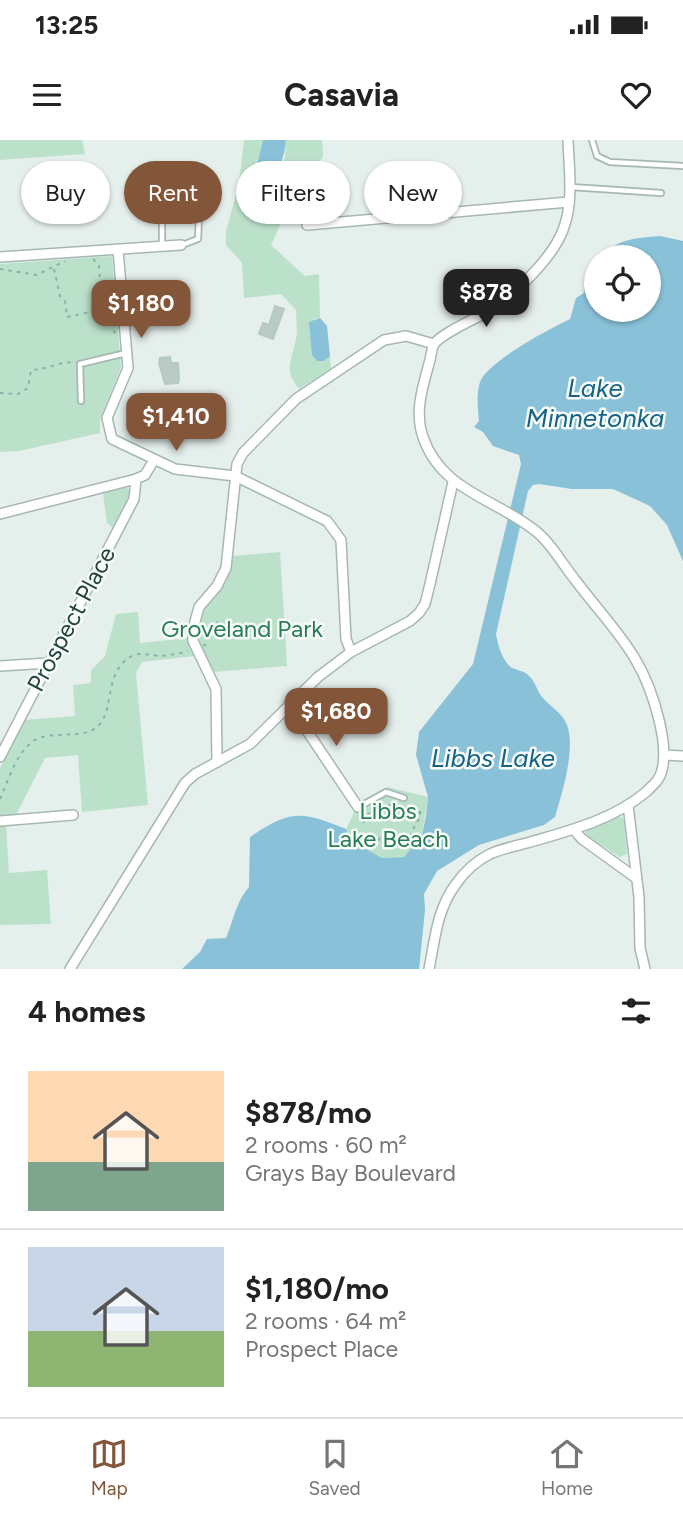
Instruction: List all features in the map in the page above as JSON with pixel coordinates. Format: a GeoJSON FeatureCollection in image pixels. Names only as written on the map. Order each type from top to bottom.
{"type":"FeatureCollection","features":[{"type":"Feature","properties":{"kind":"street"},"geometry":{"type":"LineString","coordinates":[[429,969],[441,911],[455,885],[477,861],[492,853],[574,830],[628,805],[658,780],[662,772],[664,755],[659,717],[639,662],[536,530],[453,482],[439,467],[423,438],[419,413],[434,344],[490,310],[530,275],[556,244],[569,202],[568,140]]}},
{"type":"Feature","properties":{"kind":"street"},"geometry":{"type":"LineString","coordinates":[[307,225],[569,202]]}},
{"type":"Feature","properties":{"kind":"street"},"geometry":{"type":"LineString","coordinates":[[0,257],[181,245]]}},
{"type":"Feature","properties":{"kind":"street"},"geometry":{"type":"LineString","coordinates":[[118,250],[128,368],[107,418],[112,439],[175,469],[235,476],[327,521],[336,530],[343,550],[346,639],[351,652]]}},
{"type":"Feature","properties":{"kind":"street"},"geometry":{"type":"LineString","coordinates":[[217,762],[216,689],[193,641],[193,629],[199,607],[217,586],[226,568],[237,464],[243,453],[296,398],[378,344],[392,337],[406,336],[434,344]]}},
{"type":"Feature","properties":{"kind":"street"},"geometry":{"type":"LineString","coordinates":[[0,514],[136,479],[145,475],[154,460]]}},
{"type":"Feature","properties":{"kind":"street","name":"Prospect Place"},"geometry":{"type":"LineString","coordinates":[[0,757],[134,499],[136,479]]}},
{"type":"Feature","properties":{"kind":"street"},"geometry":{"type":"LineString","coordinates":[[70,969],[185,783],[195,774],[250,744],[318,677],[351,652],[410,621],[419,613],[425,604],[453,482]]}},
{"type":"Feature","properties":{"kind":"street"},"geometry":{"type":"LineString","coordinates":[[0,666],[48,663]]}},
{"type":"Feature","properties":{"kind":"street"},"geometry":{"type":"LineString","coordinates":[[289,704],[358,807]]}},
{"type":"Feature","properties":{"kind":"street"},"geometry":{"type":"LineString","coordinates":[[664,755],[683,756]]}},
{"type":"Feature","properties":{"kind":"street"},"geometry":{"type":"LineString","coordinates":[[628,805],[639,897],[640,948],[645,969]]}},
{"type":"Feature","properties":{"kind":"street"},"geometry":{"type":"LineString","coordinates":[[0,821],[73,815]]}},
{"type":"Feature","properties":{"kind":"street"},"geometry":{"type":"LineString","coordinates":[[574,830],[582,839],[636,878]]}},
{"type":"Feature","properties":{"kind":"lane"},"geometry":{"type":"LineString","coordinates":[[592,140],[597,156],[610,162],[683,166]]}},
{"type":"Feature","properties":{"kind":"lane"},"geometry":{"type":"LineString","coordinates":[[570,187],[661,193]]}},
{"type":"Feature","properties":{"kind":"lane"},"geometry":{"type":"LineString","coordinates":[[162,224],[162,246]]}},
{"type":"Feature","properties":{"kind":"lane"},"geometry":{"type":"LineString","coordinates":[[181,245],[198,239],[199,224]]}},
{"type":"Feature","properties":{"kind":"lane"},"geometry":{"type":"LineString","coordinates":[[82,401],[80,364],[127,353]]}},
{"type":"Feature","properties":{"kind":"lane"},"geometry":{"type":"LineString","coordinates":[[358,807],[386,792],[404,797]]}},
{"type":"Feature","properties":{"kind":"path"},"geometry":{"type":"LineString","coordinates":[[0,269],[37,275],[70,257]]}},
{"type":"Feature","properties":{"kind":"path"},"geometry":{"type":"LineString","coordinates":[[83,260],[93,259],[99,265],[99,292],[118,340]]}},
{"type":"Feature","properties":{"kind":"path"},"geometry":{"type":"LineString","coordinates":[[54,268],[60,296],[65,301],[67,317],[104,309]]}},
{"type":"Feature","properties":{"kind":"path"},"geometry":{"type":"LineString","coordinates":[[0,393],[18,394],[28,388],[31,370],[48,369],[56,363],[80,364]]}},
{"type":"Feature","properties":{"kind":"path"},"geometry":{"type":"LineString","coordinates":[[200,647],[206,644],[218,621]]}},
{"type":"Feature","properties":{"kind":"path"},"geometry":{"type":"LineString","coordinates":[[0,799],[18,760],[30,743],[40,737],[88,731],[98,726],[105,716],[116,672],[124,662],[135,655],[160,656],[192,650]]}},
{"type":"Feature","properties":{"kind":"path"},"geometry":{"type":"LineString","coordinates":[[363,823],[370,811],[381,804],[420,809],[420,819],[414,823],[411,835],[400,840],[380,838],[375,845]]}},
{"type":"Feature","properties":{"kind":"green space"},"geometry":{"type":"Polygon","coordinates":[[[0,140],[82,140],[85,154],[0,160],[0,140]]]}},
{"type":"Feature","properties":{"kind":"green space"},"geometry":{"type":"Polygon","coordinates":[[[244,140],[263,140],[258,161],[242,161],[244,140]]]}},
{"type":"Feature","properties":{"kind":"green space"},"geometry":{"type":"Polygon","coordinates":[[[286,140],[322,140],[323,157],[320,161],[283,161],[286,140]]]}},
{"type":"Feature","properties":{"kind":"green space"},"geometry":{"type":"Polygon","coordinates":[[[236,195],[236,224],[281,224],[271,245],[305,276],[319,274],[320,318],[314,319],[324,361],[330,356],[331,368],[299,389],[290,370],[297,336],[296,310],[281,294],[244,298],[242,263],[226,245],[226,231],[236,195]]]}},
{"type":"Feature","properties":{"kind":"green space"},"geometry":{"type":"Polygon","coordinates":[[[112,256],[121,367],[100,420],[100,433],[19,451],[0,452],[0,264],[112,256]]]}},
{"type":"Feature","properties":{"kind":"green space"},"geometry":{"type":"Polygon","coordinates":[[[126,487],[131,491],[113,528],[107,523],[103,493],[126,487]]]}},
{"type":"Feature","properties":{"kind":"green space","name":"Groveland Park"},"geometry":{"type":"Polygon","coordinates":[[[280,552],[287,666],[213,672],[198,640],[199,622],[207,605],[226,581],[233,556],[280,552]]]}},
{"type":"Feature","properties":{"kind":"green space"},"geometry":{"type":"Polygon","coordinates":[[[138,612],[140,643],[188,638],[194,656],[142,662],[136,673],[148,805],[82,812],[78,755],[45,758],[16,815],[0,816],[0,768],[24,720],[75,716],[73,685],[91,683],[91,670],[105,656],[116,614],[138,612]]]}},
{"type":"Feature","properties":{"kind":"green space","name":"Libbs Lake Beach"},"geometry":{"type":"Polygon","coordinates":[[[387,787],[428,797],[422,835],[404,857],[382,858],[350,840],[346,829],[359,802],[387,787]]]}},
{"type":"Feature","properties":{"kind":"green space"},"geometry":{"type":"Polygon","coordinates":[[[620,816],[624,820],[627,854],[620,857],[585,833],[587,829],[620,816]]]}},
{"type":"Feature","properties":{"kind":"green space"},"geometry":{"type":"Polygon","coordinates":[[[6,825],[9,873],[47,870],[51,924],[0,925],[0,826],[6,825]]]}},
{"type":"Feature","properties":{"kind":"water"},"geometry":{"type":"Polygon","coordinates":[[[263,140],[286,140],[281,161],[258,161],[263,140]]]}},
{"type":"Feature","properties":{"kind":"water"},"geometry":{"type":"Polygon","coordinates":[[[660,236],[683,241],[683,561],[667,525],[650,506],[613,489],[572,489],[539,484],[533,485],[528,491],[496,634],[506,661],[512,668],[530,676],[542,697],[567,725],[569,758],[555,817],[544,825],[479,845],[437,871],[424,894],[419,969],[182,969],[200,952],[207,939],[226,938],[238,904],[249,887],[250,837],[276,821],[297,816],[318,819],[346,829],[350,840],[382,858],[404,857],[422,835],[428,797],[416,755],[419,732],[473,664],[521,464],[519,455],[493,446],[483,432],[474,427],[479,421],[480,382],[494,365],[506,356],[570,319],[576,298],[584,293],[584,322],[661,322],[661,245],[616,245],[660,236]]]}},
{"type":"Feature","properties":{"kind":"water"},"geometry":{"type":"Polygon","coordinates":[[[320,318],[327,326],[330,356],[324,361],[317,361],[312,355],[309,322],[320,318]]]}},
{"type":"Feature","properties":{"kind":"building"},"geometry":{"type":"Polygon","coordinates":[[[275,306],[284,309],[273,339],[259,334],[263,323],[269,325],[275,306]]]}},
{"type":"Feature","properties":{"kind":"building"},"geometry":{"type":"Polygon","coordinates":[[[170,357],[171,363],[178,363],[179,379],[178,383],[165,384],[159,363],[160,358],[170,357]]]}},
{"type":"Feature","properties":{"kind":"water label","name":"Lake Minnetonka"},"geometry":{"type":"Point","coordinates":[595,403]}},
{"type":"Feature","properties":{"kind":"water label","name":"Libbs Lake"},"geometry":{"type":"Point","coordinates":[493,758]}}]}
